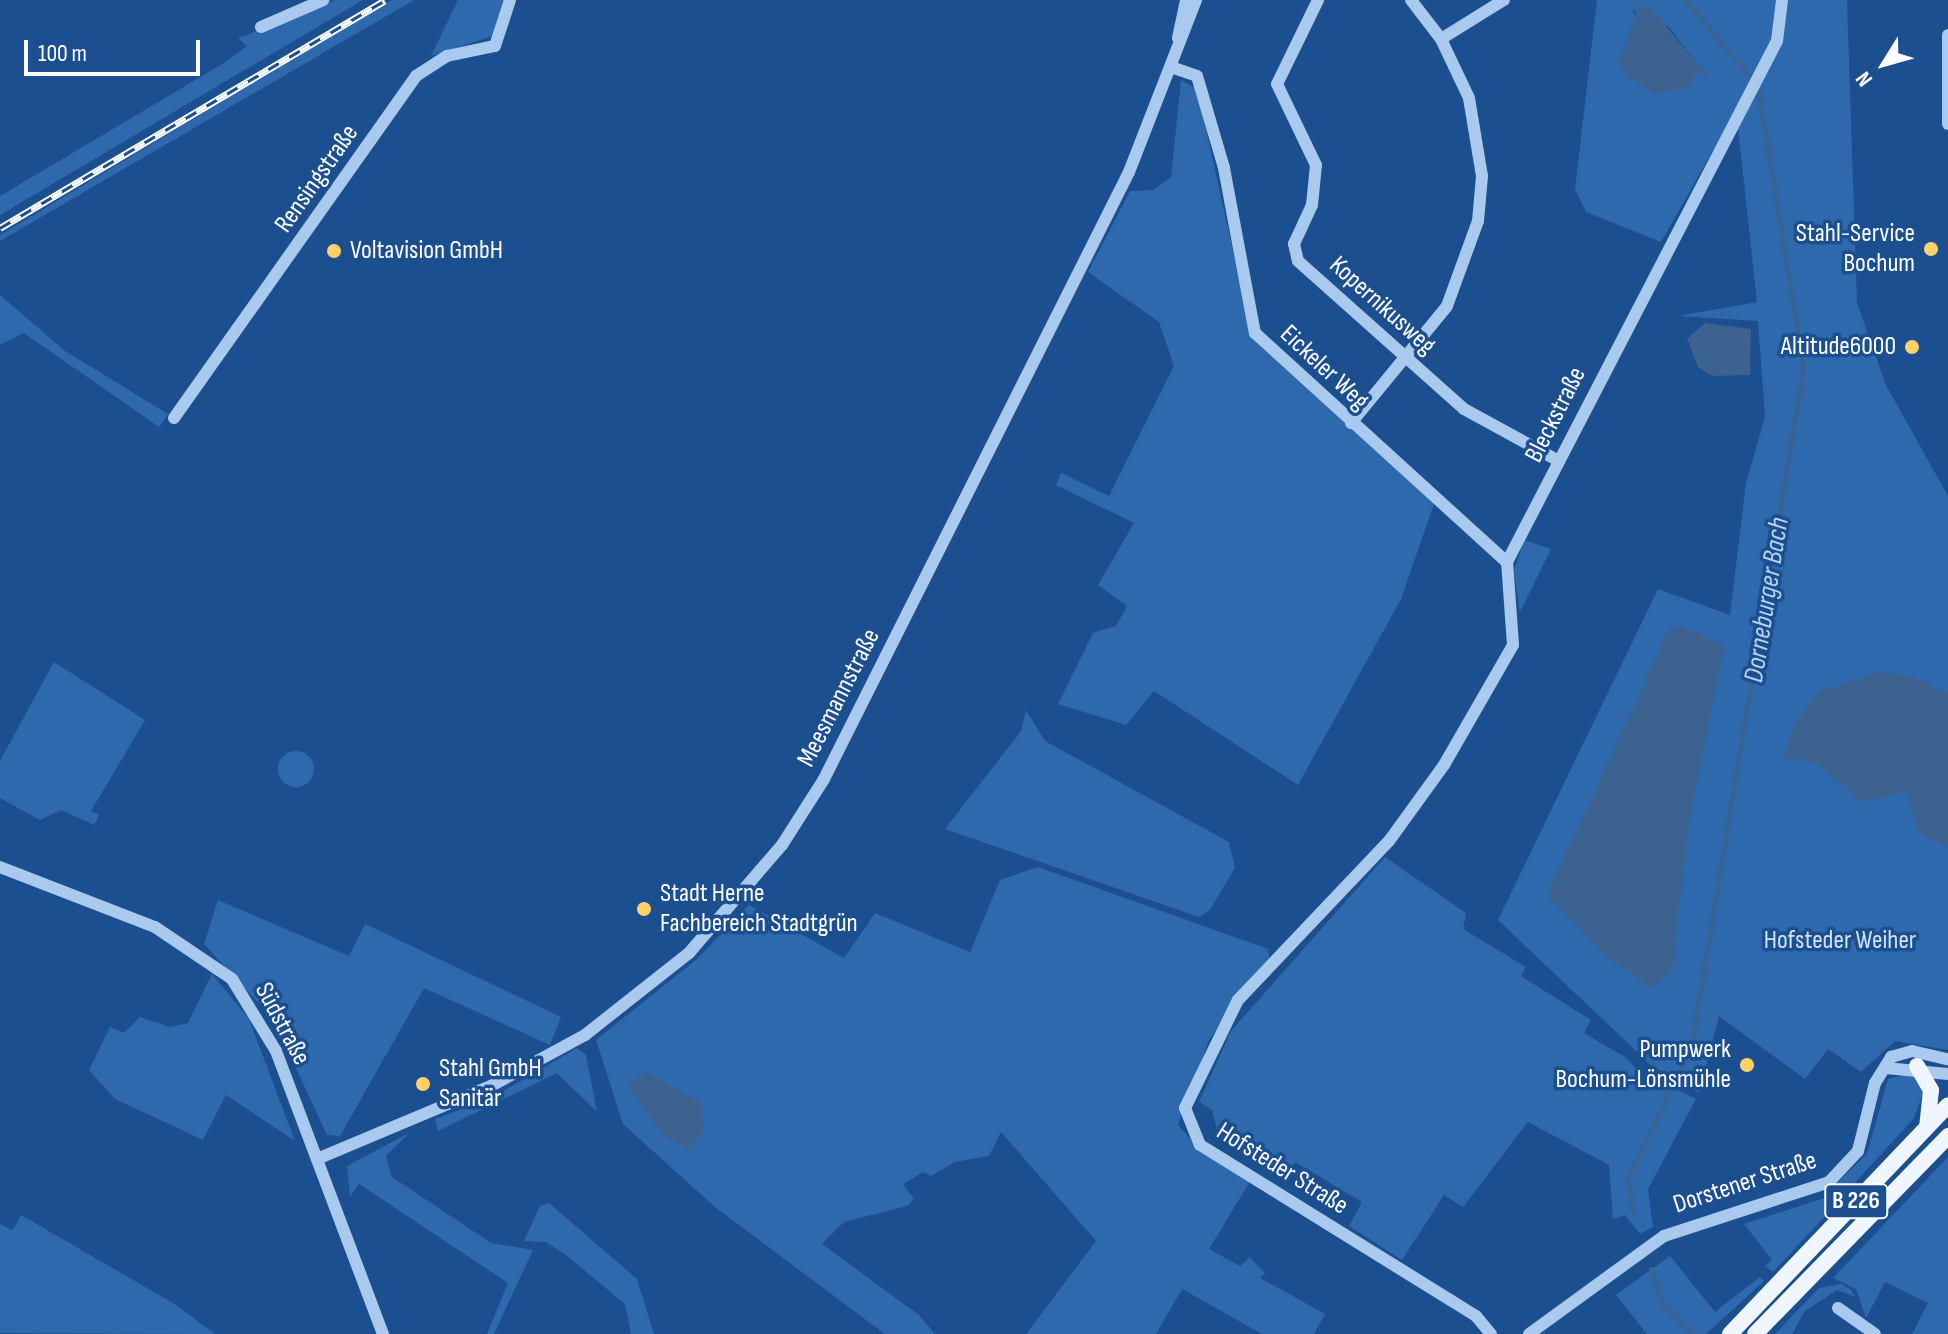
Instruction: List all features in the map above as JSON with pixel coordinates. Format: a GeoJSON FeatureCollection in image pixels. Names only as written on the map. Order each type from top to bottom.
{"type":"FeatureCollection","features":[{"type":"Feature","properties":{"kind":"main road"},"geometry":{"type":"LineString","coordinates":[[1917,1066],[1931,1090],[1926,1127]]}},
{"type":"Feature","properties":{"kind":"main road","name":"B 226"},"geometry":{"type":"LineString","coordinates":[[1730,1334],[1948,1105]]}},
{"type":"Feature","properties":{"kind":"main road","name":"B 226"},"geometry":{"type":"LineString","coordinates":[[1755,1334],[1948,1136]]}},
{"type":"Feature","properties":{"kind":"street"},"geometry":{"type":"LineString","coordinates":[[261,27],[323,0]]}},
{"type":"Feature","properties":{"kind":"street","name":"Rensingstraße"},"geometry":{"type":"LineString","coordinates":[[174,418],[416,76],[447,56],[495,46],[510,0]]}},
{"type":"Feature","properties":{"kind":"street","name":"Meesmannstraße"},"geometry":{"type":"LineString","coordinates":[[1178,53],[1186,0]]}},
{"type":"Feature","properties":{"kind":"street","name":"Meesmannstraße"},"geometry":{"type":"LineString","coordinates":[[317,1159],[554,1055],[668,972],[750,888],[824,779],[1129,172],[1174,68],[1196,0]]}},
{"type":"Feature","properties":{"kind":"street","name":"Kopernikusweg"},"geometry":{"type":"LineString","coordinates":[[1318,0],[1277,84],[1316,165],[1312,205],[1294,244],[1298,261],[1478,420],[1557,460]]}},
{"type":"Feature","properties":{"kind":"street"},"geometry":{"type":"LineString","coordinates":[[1351,423],[1408,359],[1457,290],[1478,221],[1478,136],[1441,39],[1411,0]]}},
{"type":"Feature","properties":{"kind":"street"},"geometry":{"type":"LineString","coordinates":[[1441,39],[1504,0]]}},
{"type":"Feature","properties":{"kind":"street","name":"Bleckstraße"},"geometry":{"type":"LineString","coordinates":[[1507,562],[1741,99],[1777,41],[1782,0]]}},
{"type":"Feature","properties":{"kind":"street"},"geometry":{"type":"LineString","coordinates":[[1948,35],[1948,124]]}},
{"type":"Feature","properties":{"kind":"street","name":"Eickeler Weg"},"geometry":{"type":"LineString","coordinates":[[1174,68],[1197,76],[1224,168],[1255,333],[1507,562]]}},
{"type":"Feature","properties":{"kind":"street","name":"Hofsteder Straße"},"geometry":{"type":"LineString","coordinates":[[1491,1334],[1476,1316],[1200,1145],[1185,1124],[1195,1079],[1238,1000],[1385,846],[1444,765],[1513,645],[1507,562]]}},
{"type":"Feature","properties":{"kind":"street","name":"Südstraße"},"geometry":{"type":"LineString","coordinates":[[0,867],[155,927],[216,965],[257,1014],[317,1159],[383,1334]]}},
{"type":"Feature","properties":{"kind":"street"},"geometry":{"type":"LineString","coordinates":[[1886,1068],[1904,1052],[1948,1059]]}},
{"type":"Feature","properties":{"kind":"street"},"geometry":{"type":"LineString","coordinates":[[1886,1068],[1917,1066],[1948,1074]]}},
{"type":"Feature","properties":{"kind":"street","name":"Dorstener Straße"},"geometry":{"type":"LineString","coordinates":[[1529,1334],[1664,1236],[1837,1176],[1858,1151],[1875,1083],[1886,1068]]}},
{"type":"Feature","properties":{"kind":"street"},"geometry":{"type":"LineString","coordinates":[[1838,1308],[1875,1334]]}},
{"type":"Feature","properties":{"kind":"green space"},"geometry":{"type":"Polygon","coordinates":[[[335,0],[363,0],[0,215],[0,196],[224,63],[247,46],[238,38],[335,0]]]}},
{"type":"Feature","properties":{"kind":"green space"},"geometry":{"type":"Polygon","coordinates":[[[392,0],[414,0],[0,241],[0,235],[392,0]]]}},
{"type":"Feature","properties":{"kind":"green space"},"geometry":{"type":"Polygon","coordinates":[[[458,0],[504,0],[493,36],[431,56],[458,0]]]}},
{"type":"Feature","properties":{"kind":"green space","name":"Hofsteder Weiher"},"geometry":{"type":"Polygon","coordinates":[[[1597,0],[1847,0],[1857,303],[1886,385],[1948,496],[1948,1050],[1895,1041],[1861,1072],[1828,1049],[1805,1079],[1719,1016],[1699,1093],[1652,1066],[1498,920],[1658,589],[1730,615],[1746,483],[1765,417],[1758,321],[1678,316],[1757,302],[1737,119],[1773,45],[1661,242],[1586,212],[1575,189],[1597,0]],[[1632,10],[1636,16],[1619,63],[1648,90],[1698,65],[1668,26],[1632,10]]]}},
{"type":"Feature","properties":{"kind":"green space"},"geometry":{"type":"Polygon","coordinates":[[[1181,80],[1197,89],[1252,336],[1434,504],[1401,599],[1298,785],[1154,691],[1126,725],[1058,704],[1093,633],[1116,626],[1127,606],[1098,585],[1134,523],[1056,485],[1061,473],[1109,496],[1174,366],[1159,322],[1088,272],[1130,191],[1154,190],[1171,177],[1181,80]]]}},
{"type":"Feature","properties":{"kind":"green space"},"geometry":{"type":"Polygon","coordinates":[[[0,295],[65,351],[168,414],[159,427],[24,333],[0,345],[0,295]]]}},
{"type":"Feature","properties":{"kind":"green space"},"geometry":{"type":"Polygon","coordinates":[[[1524,540],[1551,549],[1520,612],[1514,571],[1524,540]]]}},
{"type":"Feature","properties":{"kind":"green space"},"geometry":{"type":"Polygon","coordinates":[[[54,662],[145,720],[91,811],[99,815],[94,825],[61,810],[40,820],[0,798],[0,761],[54,662]]]}},
{"type":"Feature","properties":{"kind":"green space"},"geometry":{"type":"Polygon","coordinates":[[[1026,710],[1045,741],[1229,842],[1235,868],[1210,910],[1199,917],[945,829],[1021,731],[1026,710]]]}},
{"type":"Feature","properties":{"kind":"green space"},"geometry":{"type":"Polygon","coordinates":[[[296,751],[309,756],[314,769],[309,782],[296,787],[283,782],[278,769],[283,756],[296,751]]]}},
{"type":"Feature","properties":{"kind":"green space"},"geometry":{"type":"Polygon","coordinates":[[[1385,857],[1466,913],[1463,929],[1526,967],[1521,976],[1591,1020],[1584,1033],[1625,1057],[1651,1084],[1655,1078],[1696,1099],[1648,1189],[1653,1227],[1640,1234],[1625,1215],[1613,1219],[1609,1165],[1528,1122],[1463,1207],[1444,1195],[1402,1260],[1349,1226],[1362,1202],[1295,1162],[1284,1179],[1220,1141],[1212,1110],[1199,1102],[1231,1031],[1385,857]]]}},
{"type":"Feature","properties":{"kind":"green space"},"geometry":{"type":"Polygon","coordinates":[[[1038,867],[1268,949],[1270,960],[1209,1040],[1178,1125],[1198,1148],[1251,1180],[1209,1249],[1240,1266],[1250,1257],[1265,1273],[1260,1278],[1325,1314],[1314,1334],[1262,1334],[1182,1289],[1156,1334],[1026,1334],[1096,1241],[1001,1132],[989,1156],[955,1162],[931,1176],[923,1172],[903,1184],[914,1199],[907,1206],[844,1222],[822,1244],[919,1315],[935,1334],[885,1334],[715,1207],[623,1124],[596,1040],[697,959],[749,905],[844,958],[875,913],[970,952],[1000,880],[1038,867]]]}},
{"type":"Feature","properties":{"kind":"green space"},"geometry":{"type":"Polygon","coordinates":[[[218,900],[349,956],[365,924],[561,1017],[550,1045],[424,988],[340,1136],[327,1135],[273,1019],[204,944],[218,900]]]}},
{"type":"Feature","properties":{"kind":"green space"},"geometry":{"type":"Polygon","coordinates":[[[212,974],[249,1019],[295,1141],[226,1095],[203,1140],[115,1099],[89,1070],[110,1027],[124,1033],[140,1017],[170,1027],[188,1023],[212,974]]]}},
{"type":"Feature","properties":{"kind":"green space"},"geometry":{"type":"Polygon","coordinates":[[[577,1048],[586,1055],[597,1112],[557,1073],[438,1131],[435,1119],[492,1098],[577,1048]]]}},
{"type":"Feature","properties":{"kind":"green space"},"geometry":{"type":"Polygon","coordinates":[[[1912,1073],[1923,1093],[1914,1118],[1843,1196],[1825,1194],[1867,1154],[1888,1079],[1912,1073]]]}},
{"type":"Feature","properties":{"kind":"green space"},"geometry":{"type":"Polygon","coordinates":[[[409,1133],[386,1156],[392,1177],[491,1243],[533,1250],[494,1334],[487,1334],[508,1283],[359,1184],[350,1197],[347,1166],[409,1133]]]}},
{"type":"Feature","properties":{"kind":"green space"},"geometry":{"type":"Polygon","coordinates":[[[1948,1157],[1948,1334],[1912,1334],[1928,1303],[1885,1282],[1866,1318],[1856,1289],[1833,1278],[1948,1157]]]}},
{"type":"Feature","properties":{"kind":"green space"},"geometry":{"type":"Polygon","coordinates":[[[1825,1198],[1840,1200],[1773,1272],[1765,1266],[1772,1260],[1744,1224],[1825,1198]]]}},
{"type":"Feature","properties":{"kind":"green space"},"geometry":{"type":"Polygon","coordinates":[[[549,1203],[637,1279],[654,1334],[631,1334],[625,1304],[546,1242],[524,1241],[540,1206],[549,1203]]]}},
{"type":"Feature","properties":{"kind":"green space"},"geometry":{"type":"Polygon","coordinates":[[[21,1215],[173,1303],[215,1334],[0,1333],[0,1224],[13,1230],[21,1215]]]}},
{"type":"Feature","properties":{"kind":"green space"},"geometry":{"type":"Polygon","coordinates":[[[1670,1256],[1715,1312],[1760,1277],[1764,1281],[1706,1334],[1647,1334],[1616,1295],[1670,1256]]]}},
{"type":"Feature","properties":{"kind":"green space"},"geometry":{"type":"Polygon","coordinates":[[[1842,1284],[1856,1297],[1837,1290],[1805,1311],[1792,1334],[1775,1334],[1819,1288],[1842,1284]]]}},
{"type":"Feature","properties":{"kind":"shaded area"},"geometry":{"type":"Polygon","coordinates":[[[1634,4],[1651,8],[1698,65],[1690,87],[1656,94],[1627,77],[1619,63],[1636,16],[1634,4]]]}},
{"type":"Feature","properties":{"kind":"shaded area"},"geometry":{"type":"Polygon","coordinates":[[[1705,323],[1751,329],[1750,375],[1712,376],[1698,367],[1687,339],[1705,323]]]}},
{"type":"Feature","properties":{"kind":"shaded area"},"geometry":{"type":"Polygon","coordinates":[[[1682,626],[1724,646],[1689,821],[1672,972],[1652,988],[1606,956],[1547,895],[1669,630],[1682,626]]]}},
{"type":"Feature","properties":{"kind":"shaded area"},"geometry":{"type":"Polygon","coordinates":[[[1879,672],[1914,677],[1948,694],[1948,847],[1918,833],[1907,792],[1860,802],[1818,764],[1785,757],[1795,724],[1818,692],[1879,672]]]}},
{"type":"Feature","properties":{"kind":"shaded area"},"geometry":{"type":"Polygon","coordinates":[[[647,1073],[701,1102],[704,1126],[692,1150],[665,1138],[627,1084],[647,1073]]]}},
{"type":"Feature","properties":{"kind":"waterway","name":"Dorneburger Bach"},"geometry":{"type":"LineString","coordinates":[[1685,0],[1753,80]]}},
{"type":"Feature","properties":{"kind":"waterway"},"geometry":{"type":"LineString","coordinates":[[1693,68],[1707,73]]}},
{"type":"Feature","properties":{"kind":"waterway","name":"Dorneburger Bach"},"geometry":{"type":"LineString","coordinates":[[1633,1212],[1628,1179],[1691,1049],[1804,367],[1758,88]]}},
{"type":"Feature","properties":{"kind":"waterway","name":"Dorneburger Bach"},"geometry":{"type":"LineString","coordinates":[[1651,1269],[1663,1304],[1693,1334]]}},
{"type":"Feature","properties":{"kind":"railway"},"geometry":{"type":"LineString","coordinates":[[0,228],[385,0]]}},
{"type":"Feature","properties":{"kind":"place","name":"Stahl-Service Bochum"},"geometry":{"type":"Point","coordinates":[1931,249]}},
{"type":"Feature","properties":{"kind":"place","name":"Voltavision GmbH"},"geometry":{"type":"Point","coordinates":[334,251]}},
{"type":"Feature","properties":{"kind":"place","name":"Altitude6000"},"geometry":{"type":"Point","coordinates":[1912,347]}},
{"type":"Feature","properties":{"kind":"place","name":"Stadt Herne Fachbereich Stadtgrün"},"geometry":{"type":"Point","coordinates":[644,909]}},
{"type":"Feature","properties":{"kind":"place","name":"Pumpwerk Bochum-Lönsmühle"},"geometry":{"type":"Point","coordinates":[1747,1065]}},
{"type":"Feature","properties":{"kind":"place","name":"Stahl GmbH Sanitär"},"geometry":{"type":"Point","coordinates":[423,1084]}}]}
